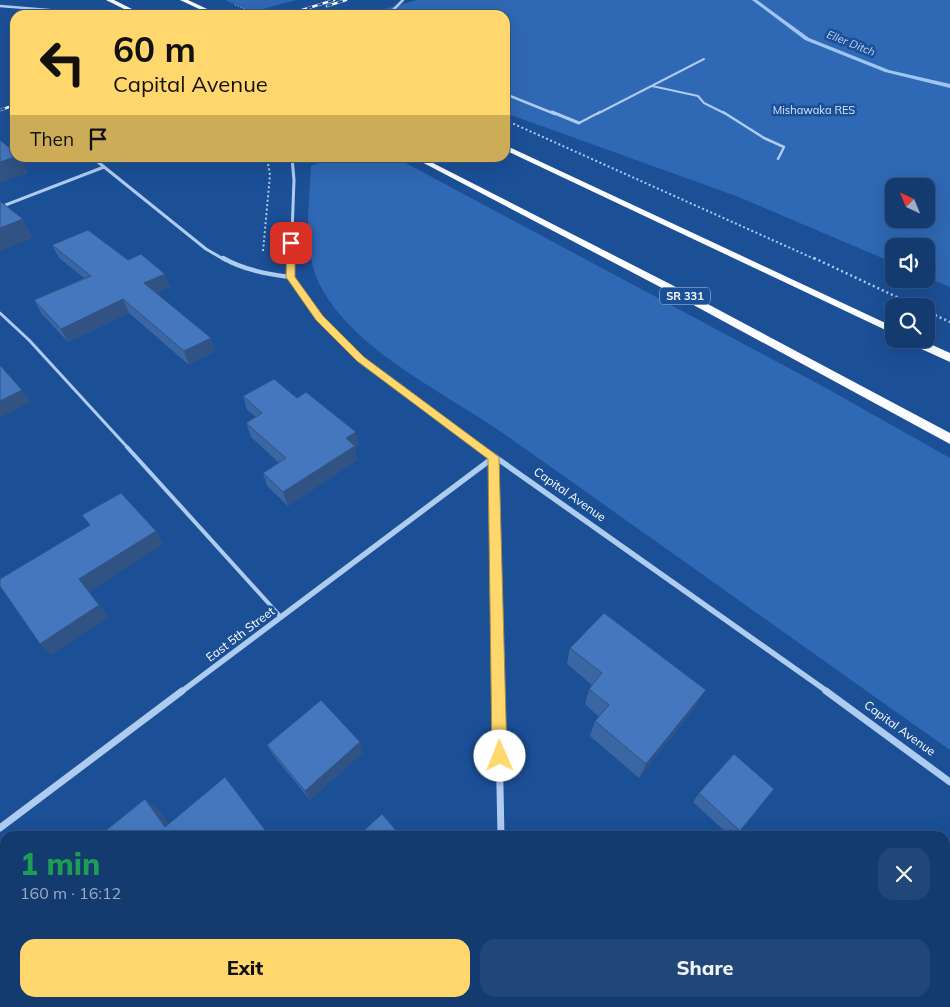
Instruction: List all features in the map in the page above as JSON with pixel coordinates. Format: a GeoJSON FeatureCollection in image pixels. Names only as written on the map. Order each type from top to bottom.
{"type":"FeatureCollection","features":[{"type":"Feature","properties":{"kind":"highway"},"geometry":{"type":"LineString","coordinates":[[109,0],[130,10]]}},
{"type":"Feature","properties":{"kind":"highway"},"geometry":{"type":"LineString","coordinates":[[183,0],[206,10]]}},
{"type":"Feature","properties":{"kind":"highway"},"geometry":{"type":"LineString","coordinates":[[510,149],[885,327]]}},
{"type":"Feature","properties":{"kind":"highway","name":"SR 331"},"geometry":{"type":"LineString","coordinates":[[426,162],[668,287],[950,439]]}},
{"type":"Feature","properties":{"kind":"highway"},"geometry":{"type":"LineString","coordinates":[[929,348],[950,358]]}},
{"type":"Feature","properties":{"kind":"street"},"geometry":{"type":"LineString","coordinates":[[393,10],[403,0]]}},
{"type":"Feature","properties":{"kind":"street"},"geometry":{"type":"LineString","coordinates":[[0,6],[49,10]]}},
{"type":"Feature","properties":{"kind":"street"},"geometry":{"type":"LineString","coordinates":[[510,96],[579,123]]}},
{"type":"Feature","properties":{"kind":"street"},"geometry":{"type":"LineString","coordinates":[[98,162],[206,249],[232,264],[263,273],[290,277],[294,180],[292,162]]}},
{"type":"Feature","properties":{"kind":"street"},"geometry":{"type":"LineString","coordinates":[[0,207],[104,167]]}},
{"type":"Feature","properties":{"kind":"street","name":"Capital Avenue"},"geometry":{"type":"LineString","coordinates":[[290,277],[320,318],[361,359],[494,457],[807,677],[950,782]]}},
{"type":"Feature","properties":{"kind":"street"},"geometry":{"type":"LineString","coordinates":[[494,457],[501,831]]}},
{"type":"Feature","properties":{"kind":"street","name":"East 5th Street"},"geometry":{"type":"LineString","coordinates":[[0,828],[494,457]]}},
{"type":"Feature","properties":{"kind":"lane"},"geometry":{"type":"LineString","coordinates":[[579,123],[704,59]]}},
{"type":"Feature","properties":{"kind":"lane"},"geometry":{"type":"LineString","coordinates":[[652,86],[698,96],[704,103],[735,118],[764,138],[784,147],[778,159]]}},
{"type":"Feature","properties":{"kind":"lane"},"geometry":{"type":"LineString","coordinates":[[0,313],[29,340],[281,618]]}},
{"type":"Feature","properties":{"kind":"path"},"geometry":{"type":"LineString","coordinates":[[231,3],[248,10]]}},
{"type":"Feature","properties":{"kind":"path"},"geometry":{"type":"LineString","coordinates":[[510,122],[899,298]]}},
{"type":"Feature","properties":{"kind":"path"},"geometry":{"type":"LineString","coordinates":[[263,273],[263,244],[270,175],[268,162]]}},
{"type":"Feature","properties":{"kind":"path"},"geometry":{"type":"LineString","coordinates":[[935,315],[950,322]]}},
{"type":"Feature","properties":{"kind":"green space"},"geometry":{"type":"Polygon","coordinates":[[[225,0],[296,0],[259,10],[248,10],[225,0]]]}},
{"type":"Feature","properties":{"kind":"green space","name":"Mishawaka RES"},"geometry":{"type":"Polygon","coordinates":[[[417,0],[950,0],[950,287],[935,281],[935,238],[885,238],[885,259],[736,196],[510,115],[510,10],[381,10],[417,0]]]}},
{"type":"Feature","properties":{"kind":"green space"},"geometry":{"type":"Polygon","coordinates":[[[316,162],[403,162],[826,388],[950,458],[950,750],[504,434],[409,373],[364,339],[344,320],[328,299],[313,268],[308,235],[308,218],[311,166],[317,164],[316,162]]]}},
{"type":"Feature","properties":{"kind":"building"},"geometry":{"type":"Polygon","coordinates":[[[0,140],[10,148],[10,159],[0,162],[0,140]]]}},
{"type":"Feature","properties":{"kind":"building"},"geometry":{"type":"Polygon","coordinates":[[[0,201],[23,219],[0,228],[0,201]]]}},
{"type":"Feature","properties":{"kind":"building"},"geometry":{"type":"Polygon","coordinates":[[[88,230],[128,260],[141,254],[165,274],[144,283],[211,338],[184,351],[123,299],[61,329],[34,300],[91,276],[52,245],[88,230]]]}},
{"type":"Feature","properties":{"kind":"building"},"geometry":{"type":"Polygon","coordinates":[[[0,365],[22,390],[0,401],[0,365]]]}},
{"type":"Feature","properties":{"kind":"building"},"geometry":{"type":"Polygon","coordinates":[[[274,379],[297,398],[306,392],[356,432],[346,438],[355,446],[283,492],[263,473],[286,458],[246,423],[262,413],[243,396],[274,379]]]}},
{"type":"Feature","properties":{"kind":"building"},"geometry":{"type":"Polygon","coordinates":[[[121,493],[156,531],[79,579],[99,605],[40,644],[0,586],[0,579],[90,525],[82,515],[121,493]]]}},
{"type":"Feature","properties":{"kind":"building"},"geometry":{"type":"Polygon","coordinates":[[[604,613],[706,690],[646,764],[595,721],[609,705],[589,689],[602,673],[570,648],[604,613]]]}},
{"type":"Feature","properties":{"kind":"building"},"geometry":{"type":"Polygon","coordinates":[[[321,700],[360,742],[305,791],[267,745],[321,700]]]}},
{"type":"Feature","properties":{"kind":"building"},"geometry":{"type":"Polygon","coordinates":[[[734,754],[774,789],[740,831],[699,793],[734,754]]]}},
{"type":"Feature","properties":{"kind":"building"},"geometry":{"type":"Polygon","coordinates":[[[225,777],[266,831],[105,831],[145,799],[165,827],[225,777]]]}},
{"type":"Feature","properties":{"kind":"building"},"geometry":{"type":"Polygon","coordinates":[[[382,814],[397,831],[363,831],[382,814]]]}},
{"type":"Feature","properties":{"kind":"waterway","name":"Eller Ditch"},"geometry":{"type":"LineString","coordinates":[[754,0],[807,39],[887,71],[950,86]]}},
{"type":"Feature","properties":{"kind":"railway"},"geometry":{"type":"LineString","coordinates":[[302,10],[334,0]]}},
{"type":"Feature","properties":{"kind":"railway"},"geometry":{"type":"LineString","coordinates":[[327,6],[346,0]]}},
{"type":"Feature","properties":{"kind":"railway"},"geometry":{"type":"LineString","coordinates":[[0,110],[10,107]]}},
{"type":"Feature","properties":{"kind":"route"},"geometry":{"type":"LineString","coordinates":[[291,243],[290,277],[320,318],[361,359],[494,457],[500,756]]}}]}
